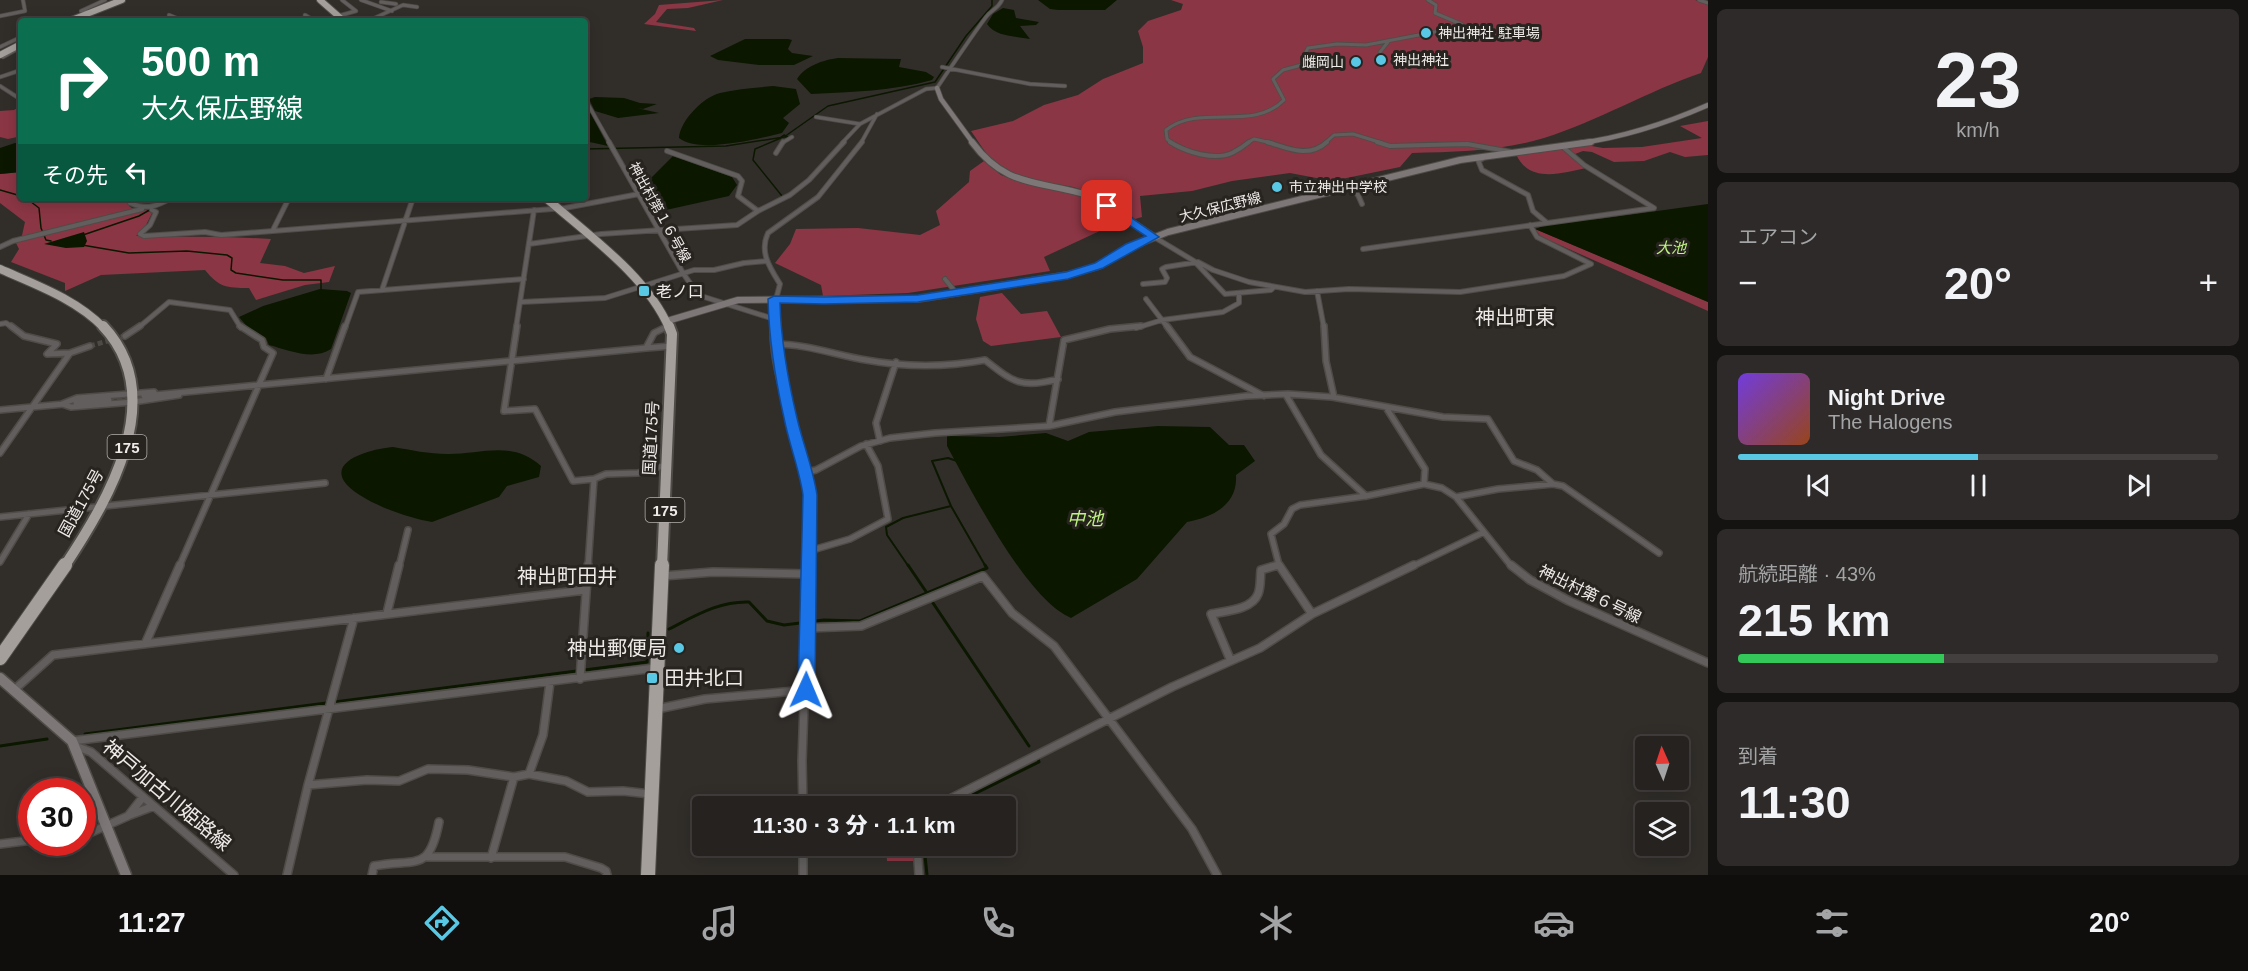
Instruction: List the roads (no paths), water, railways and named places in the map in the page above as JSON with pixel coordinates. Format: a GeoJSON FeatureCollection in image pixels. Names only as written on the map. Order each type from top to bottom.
{"type":"FeatureCollection","features":[{"type":"Feature","properties":{"kind":"highway"},"geometry":{"type":"LineString","coordinates":[[321,0],[340,18]]}},
{"type":"Feature","properties":{"kind":"highway"},"geometry":{"type":"LineString","coordinates":[[76,18],[123,1]]}},
{"type":"Feature","properties":{"kind":"highway"},"geometry":{"type":"LineString","coordinates":[[2,56],[18,47]]}},
{"type":"Feature","properties":{"kind":"highway","name":"国道175号"},"geometry":{"type":"LineString","coordinates":[[549,201],[645,286],[654,297],[668,323],[673,346],[648,875]]}},
{"type":"Feature","properties":{"kind":"highway","name":"国道175号"},"geometry":{"type":"LineString","coordinates":[[0,269],[47,290],[96,321],[112,337],[122,352],[137,397],[126,453],[101,507],[68,561],[0,658]]}},
{"type":"Feature","properties":{"kind":"street"},"geometry":{"type":"LineString","coordinates":[[0,16],[25,11],[23,0]]}},
{"type":"Feature","properties":{"kind":"street"},"geometry":{"type":"LineString","coordinates":[[90,12],[81,11],[105,0]]}},
{"type":"Feature","properties":{"kind":"street"},"geometry":{"type":"LineString","coordinates":[[338,16],[356,11],[342,0]]}},
{"type":"Feature","properties":{"kind":"street"},"geometry":{"type":"LineString","coordinates":[[361,0],[392,11]]}},
{"type":"Feature","properties":{"kind":"street"},"geometry":{"type":"LineString","coordinates":[[396,4],[399,0]]}},
{"type":"Feature","properties":{"kind":"street"},"geometry":{"type":"LineString","coordinates":[[937,88],[989,13],[999,7],[1002,0]]}},
{"type":"Feature","properties":{"kind":"street"},"geometry":{"type":"LineString","coordinates":[[1428,0],[1436,5],[1435,13],[1461,24],[1464,26],[1463,29],[1444,30],[1388,42],[1308,48],[1305,54],[1311,61],[1309,63],[1276,73],[1273,79],[1284,100],[1274,110],[1238,116],[1188,118],[1168,126],[1165,132],[1167,139],[1174,146],[1212,155],[1233,153],[1254,139],[1293,151],[1315,150],[1326,144],[1334,135],[1343,134],[1390,146],[1467,144],[1514,152],[1516,155],[1478,160],[1482,170],[1528,195],[1533,211],[1546,222]]}},
{"type":"Feature","properties":{"kind":"street"},"geometry":{"type":"LineString","coordinates":[[1699,0],[1708,3]]}},
{"type":"Feature","properties":{"kind":"street"},"geometry":{"type":"LineString","coordinates":[[109,10],[103,10],[123,1]]}},
{"type":"Feature","properties":{"kind":"street"},"geometry":{"type":"LineString","coordinates":[[374,5],[383,1],[417,7]]}},
{"type":"Feature","properties":{"kind":"street"},"geometry":{"type":"LineString","coordinates":[[375,18],[402,5]]}},
{"type":"Feature","properties":{"kind":"street"},"geometry":{"type":"LineString","coordinates":[[169,15],[176,18]]}},
{"type":"Feature","properties":{"kind":"street"},"geometry":{"type":"LineString","coordinates":[[305,15],[310,18]]}},
{"type":"Feature","properties":{"kind":"street"},"geometry":{"type":"LineString","coordinates":[[0,47],[18,38]]}},
{"type":"Feature","properties":{"kind":"street"},"geometry":{"type":"LineString","coordinates":[[1380,52],[1388,42]]}},
{"type":"Feature","properties":{"kind":"street"},"geometry":{"type":"LineString","coordinates":[[942,67],[1030,84],[1065,86]]}},
{"type":"Feature","properties":{"kind":"street"},"geometry":{"type":"LineString","coordinates":[[0,77],[18,71]]}},
{"type":"Feature","properties":{"kind":"street"},"geometry":{"type":"LineString","coordinates":[[0,86],[18,97]]}},
{"type":"Feature","properties":{"kind":"street"},"geometry":{"type":"LineString","coordinates":[[529,244],[591,236],[737,225],[789,195],[809,180],[860,124],[926,89],[937,88]]}},
{"type":"Feature","properties":{"kind":"street"},"geometry":{"type":"LineString","coordinates":[[937,88],[941,99],[982,155],[996,168],[1014,178],[1089,196],[1171,248],[1187,254],[1213,270],[1274,287],[1317,291],[1460,292],[1564,276],[1591,264],[1537,237],[1530,225]]}},
{"type":"Feature","properties":{"kind":"street","name":"神出村第１６号線"},"geometry":{"type":"LineString","coordinates":[[588,104],[683,273],[698,295],[774,319]]}},
{"type":"Feature","properties":{"kind":"street","name":"大久保広野線"},"geometry":{"type":"LineString","coordinates":[[668,323],[738,300],[875,300],[957,294],[1068,275],[1099,266],[1130,246],[1154,237],[1460,160],[1604,140],[1672,121],[1708,105]]}},
{"type":"Feature","properties":{"kind":"street"},"geometry":{"type":"LineString","coordinates":[[803,796],[810,495],[807,472],[791,420],[775,344],[774,299],[780,284],[765,256],[768,233],[813,202],[863,138],[877,114]]}},
{"type":"Feature","properties":{"kind":"street"},"geometry":{"type":"LineString","coordinates":[[816,117],[860,124]]}},
{"type":"Feature","properties":{"kind":"street"},"geometry":{"type":"LineString","coordinates":[[849,135],[863,138]]}},
{"type":"Feature","properties":{"kind":"street"},"geometry":{"type":"LineString","coordinates":[[776,153],[783,142],[792,137]]}},
{"type":"Feature","properties":{"kind":"street"},"geometry":{"type":"LineString","coordinates":[[1363,249],[1654,208],[1584,165],[1563,147]]}},
{"type":"Feature","properties":{"kind":"street"},"geometry":{"type":"LineString","coordinates":[[667,151],[738,176],[742,181],[738,196],[758,211]]}},
{"type":"Feature","properties":{"kind":"street"},"geometry":{"type":"LineString","coordinates":[[1350,188],[1358,195],[1362,204]]}},
{"type":"Feature","properties":{"kind":"street"},"geometry":{"type":"LineString","coordinates":[[130,201],[142,208],[156,212],[150,225],[140,234],[144,236],[205,232],[221,235],[557,208],[639,194]]}},
{"type":"Feature","properties":{"kind":"street"},"geometry":{"type":"LineString","coordinates":[[152,210],[166,201]]}},
{"type":"Feature","properties":{"kind":"street"},"geometry":{"type":"LineString","coordinates":[[273,231],[288,201]]}},
{"type":"Feature","properties":{"kind":"street"},"geometry":{"type":"LineString","coordinates":[[382,290],[412,201]]}},
{"type":"Feature","properties":{"kind":"street"},"geometry":{"type":"LineString","coordinates":[[0,247],[13,241],[128,214],[142,208]]}},
{"type":"Feature","properties":{"kind":"street"},"geometry":{"type":"LineString","coordinates":[[534,210],[504,411],[535,409],[573,481],[594,479],[606,474],[638,473],[666,465]]}},
{"type":"Feature","properties":{"kind":"street"},"geometry":{"type":"LineString","coordinates":[[520,302],[605,298],[683,273],[766,261]]}},
{"type":"Feature","properties":{"kind":"street"},"geometry":{"type":"LineString","coordinates":[[1143,284],[1165,282],[1167,278],[1162,269],[1166,267],[1198,262]]}},
{"type":"Feature","properties":{"kind":"street"},"geometry":{"type":"LineString","coordinates":[[1198,262],[1220,292],[1225,294],[1270,290],[1274,287]]}},
{"type":"Feature","properties":{"kind":"street"},"geometry":{"type":"LineString","coordinates":[[326,379],[358,292],[524,279]]}},
{"type":"Feature","properties":{"kind":"street"},"geometry":{"type":"LineString","coordinates":[[945,279],[957,294]]}},
{"type":"Feature","properties":{"kind":"street"},"geometry":{"type":"LineString","coordinates":[[1317,291],[1323,316],[1326,361],[1334,397]]}},
{"type":"Feature","properties":{"kind":"street"},"geometry":{"type":"LineString","coordinates":[[1049,426],[1064,340],[1110,329],[1136,328],[1162,320],[1222,312],[1239,303],[1239,293]]}},
{"type":"Feature","properties":{"kind":"street"},"geometry":{"type":"LineString","coordinates":[[1146,299],[1190,357],[1224,376],[1258,390],[1264,396]]}},
{"type":"Feature","properties":{"kind":"street"},"geometry":{"type":"LineString","coordinates":[[125,336],[149,321],[169,302],[230,310],[244,331],[262,340],[264,347],[273,353],[146,642]]}},
{"type":"Feature","properties":{"kind":"street"},"geometry":{"type":"LineString","coordinates":[[0,324],[6,323],[24,336],[57,344],[47,354],[70,353],[90,346]]}},
{"type":"Feature","properties":{"kind":"street"},"geometry":{"type":"LineString","coordinates":[[646,348],[649,337],[668,323]]}},
{"type":"Feature","properties":{"kind":"street"},"geometry":{"type":"LineString","coordinates":[[775,344],[789,344],[868,361],[951,366],[985,360],[1013,382],[1044,383],[1058,379]]}},
{"type":"Feature","properties":{"kind":"street"},"geometry":{"type":"LineString","coordinates":[[137,397],[673,346]]}},
{"type":"Feature","properties":{"kind":"street"},"geometry":{"type":"LineString","coordinates":[[0,453],[70,353]]}},
{"type":"Feature","properties":{"kind":"street"},"geometry":{"type":"LineString","coordinates":[[880,441],[876,423],[896,362]]}},
{"type":"Feature","properties":{"kind":"street"},"geometry":{"type":"LineString","coordinates":[[62,404],[71,407],[181,390],[182,393]]}},
{"type":"Feature","properties":{"kind":"street"},"geometry":{"type":"LineString","coordinates":[[62,404],[77,398],[174,397],[182,393]]}},
{"type":"Feature","properties":{"kind":"street"},"geometry":{"type":"LineString","coordinates":[[1286,395],[1322,455],[1366,496]]}},
{"type":"Feature","properties":{"kind":"street"},"geometry":{"type":"LineString","coordinates":[[807,472],[816,470],[866,444],[880,441],[957,430],[1005,430],[1049,426],[1114,412],[1286,395],[1334,397],[1387,409],[1462,421],[1488,419],[1514,461],[1537,470],[1553,484]]}},
{"type":"Feature","properties":{"kind":"street"},"geometry":{"type":"LineString","coordinates":[[0,410],[109,400]]}},
{"type":"Feature","properties":{"kind":"street"},"geometry":{"type":"LineString","coordinates":[[1387,409],[1425,469],[1424,484]]}},
{"type":"Feature","properties":{"kind":"street"},"geometry":{"type":"LineString","coordinates":[[809,550],[822,549],[878,526],[888,519],[878,466],[866,444]]}},
{"type":"Feature","properties":{"kind":"street"},"geometry":{"type":"LineString","coordinates":[[580,679],[594,479]]}},
{"type":"Feature","properties":{"kind":"street"},"geometry":{"type":"LineString","coordinates":[[0,518],[325,483]]}},
{"type":"Feature","properties":{"kind":"street"},"geometry":{"type":"LineString","coordinates":[[1312,614],[1279,565],[1271,534],[1284,524],[1292,509],[1424,484],[1442,488],[1456,497],[1498,489],[1553,484],[1563,486],[1659,553]]}},
{"type":"Feature","properties":{"kind":"street","name":"神出村第６号線"},"geometry":{"type":"LineString","coordinates":[[1456,497],[1465,511],[1515,570],[1530,580],[1569,601],[1708,663]]}},
{"type":"Feature","properties":{"kind":"street"},"geometry":{"type":"LineString","coordinates":[[0,562],[29,514]]}},
{"type":"Feature","properties":{"kind":"street"},"geometry":{"type":"LineString","coordinates":[[387,614],[408,530]]}},
{"type":"Feature","properties":{"kind":"street"},"geometry":{"type":"LineString","coordinates":[[956,796],[1230,660],[1260,648],[1312,614],[1484,532]]}},
{"type":"Feature","properties":{"kind":"street"},"geometry":{"type":"LineString","coordinates":[[1230,660],[1211,614],[1253,601],[1258,594],[1261,570],[1279,565]]}},
{"type":"Feature","properties":{"kind":"street"},"geometry":{"type":"LineString","coordinates":[[662,576],[713,572],[808,574]]}},
{"type":"Feature","properties":{"kind":"street"},"geometry":{"type":"LineString","coordinates":[[808,628],[861,626],[983,576],[1012,613],[1054,646],[1192,829],[1217,875]]}},
{"type":"Feature","properties":{"kind":"street"},"geometry":{"type":"LineString","coordinates":[[14,690],[53,655],[585,590]]}},
{"type":"Feature","properties":{"kind":"street"},"geometry":{"type":"LineString","coordinates":[[287,875],[308,785],[354,618]]}},
{"type":"Feature","properties":{"kind":"street"},"geometry":{"type":"LineString","coordinates":[[74,744],[657,668]]}},
{"type":"Feature","properties":{"kind":"street","name":"神戸加古川姫路線"},"geometry":{"type":"LineString","coordinates":[[0,678],[74,744],[91,752],[234,875]]}},
{"type":"Feature","properties":{"kind":"street"},"geometry":{"type":"LineString","coordinates":[[529,774],[543,735],[550,682]]}},
{"type":"Feature","properties":{"kind":"street"},"geometry":{"type":"LineString","coordinates":[[655,709],[705,699],[806,690]]}},
{"type":"Feature","properties":{"kind":"street","name":"神戸加古川姫路線"},"geometry":{"type":"LineString","coordinates":[[74,744],[126,875]]}},
{"type":"Feature","properties":{"kind":"street"},"geometry":{"type":"LineString","coordinates":[[308,785],[367,780],[399,781],[414,773],[428,770],[468,770],[514,777],[529,774],[566,781],[588,792],[623,791],[651,795]]}},
{"type":"Feature","properties":{"kind":"street"},"geometry":{"type":"LineString","coordinates":[[491,858],[514,777]]}},
{"type":"Feature","properties":{"kind":"street"},"geometry":{"type":"LineString","coordinates":[[128,816],[143,797]]}},
{"type":"Feature","properties":{"kind":"street"},"geometry":{"type":"LineString","coordinates":[[96,829],[154,806]]}},
{"type":"Feature","properties":{"kind":"street"},"geometry":{"type":"LineString","coordinates":[[428,857],[432,851],[439,822]]}},
{"type":"Feature","properties":{"kind":"street"},"geometry":{"type":"LineString","coordinates":[[0,844],[18,842]]}},
{"type":"Feature","properties":{"kind":"street"},"geometry":{"type":"LineString","coordinates":[[803,856],[803,875]]}},
{"type":"Feature","properties":{"kind":"street"},"geometry":{"type":"LineString","coordinates":[[918,856],[920,875]]}},
{"type":"Feature","properties":{"kind":"street"},"geometry":{"type":"LineString","coordinates":[[372,875],[374,866],[415,861],[428,857],[565,857],[601,868],[606,871],[607,875]]}},
{"type":"Feature","properties":{"kind":"water"},"geometry":{"type":"Polygon","coordinates":[[[1038,0],[1117,0],[1105,10],[1058,10],[1050,9],[1038,0]]]}},
{"type":"Feature","properties":{"kind":"water"},"geometry":{"type":"Polygon","coordinates":[[[1003,8],[1014,10],[1016,18],[1039,22],[1036,25],[1020,26],[1030,39],[1001,34],[987,24],[993,14],[1003,8]]]}},
{"type":"Feature","properties":{"kind":"water"},"geometry":{"type":"Polygon","coordinates":[[[745,39],[792,40],[788,49],[792,53],[813,56],[794,65],[759,65],[718,60],[710,56],[745,39]]]}},
{"type":"Feature","properties":{"kind":"water"},"geometry":{"type":"Polygon","coordinates":[[[838,58],[901,59],[899,67],[926,72],[934,77],[932,80],[917,84],[887,89],[811,94],[797,79],[800,74],[815,64],[838,58]]]}},
{"type":"Feature","properties":{"kind":"water"},"geometry":{"type":"Polygon","coordinates":[[[773,86],[796,89],[800,104],[783,118],[789,123],[782,133],[714,145],[688,143],[679,138],[683,124],[688,117],[713,95],[732,90],[773,86]]]}},
{"type":"Feature","properties":{"kind":"water"},"geometry":{"type":"Polygon","coordinates":[[[595,97],[624,98],[640,103],[657,104],[643,109],[637,108],[659,113],[618,118],[595,111],[589,99],[595,97]]]}},
{"type":"Feature","properties":{"kind":"water"},"geometry":{"type":"Polygon","coordinates":[[[588,109],[608,146],[588,142],[588,109]]]}},
{"type":"Feature","properties":{"kind":"water"},"geometry":{"type":"Polygon","coordinates":[[[18,144],[18,172],[0,174],[0,148],[18,144]]]}},
{"type":"Feature","properties":{"kind":"water"},"geometry":{"type":"Polygon","coordinates":[[[673,156],[732,177],[737,185],[729,196],[657,212],[646,183],[673,156]]]}},
{"type":"Feature","properties":{"kind":"water","name":"大池"},"geometry":{"type":"Polygon","coordinates":[[[1708,204],[1708,302],[1535,229],[1555,222],[1599,219],[1708,204]]]}},
{"type":"Feature","properties":{"kind":"water"},"geometry":{"type":"Polygon","coordinates":[[[84,232],[87,241],[84,247],[66,248],[44,244],[84,232]]]}},
{"type":"Feature","properties":{"kind":"water"},"geometry":{"type":"Polygon","coordinates":[[[320,289],[351,293],[331,349],[324,352],[300,353],[269,345],[266,338],[250,330],[239,317],[263,306],[320,289]]]}},
{"type":"Feature","properties":{"kind":"water","name":"中池"},"geometry":{"type":"Polygon","coordinates":[[[1158,426],[1210,427],[1229,445],[1244,445],[1255,461],[1236,475],[1233,494],[1222,508],[1206,517],[1187,522],[1137,579],[1071,618],[1054,607],[1018,567],[985,515],[947,446],[947,436],[999,437],[1046,433],[1068,441],[1089,432],[1158,426]]]}},
{"type":"Feature","properties":{"kind":"water"},"geometry":{"type":"Polygon","coordinates":[[[393,447],[441,454],[508,451],[530,458],[541,466],[539,477],[507,486],[499,497],[432,522],[375,504],[355,492],[342,476],[342,468],[347,462],[366,453],[393,447]]]}},
{"type":"Feature","properties":{"kind":"waterway"},"geometry":{"type":"LineString","coordinates":[[786,136],[828,106],[935,82],[966,36],[992,6],[992,0]]}},
{"type":"Feature","properties":{"kind":"waterway"},"geometry":{"type":"LineString","coordinates":[[784,137],[788,137],[786,136]]}},
{"type":"Feature","properties":{"kind":"waterway"},"geometry":{"type":"LineString","coordinates":[[784,137],[781,137],[786,136]]}},
{"type":"Feature","properties":{"kind":"waterway"},"geometry":{"type":"LineString","coordinates":[[588,149],[726,146],[784,137]]}},
{"type":"Feature","properties":{"kind":"waterway"},"geometry":{"type":"LineString","coordinates":[[781,138],[755,149],[753,160],[782,196]]}},
{"type":"Feature","properties":{"kind":"waterway"},"geometry":{"type":"LineString","coordinates":[[0,190],[18,195]]}},
{"type":"Feature","properties":{"kind":"waterway"},"geometry":{"type":"LineString","coordinates":[[30,201],[39,208],[41,228],[46,240],[51,241]]}},
{"type":"Feature","properties":{"kind":"waterway"},"geometry":{"type":"LineString","coordinates":[[83,235],[139,216],[153,208]]}},
{"type":"Feature","properties":{"kind":"waterway"},"geometry":{"type":"LineString","coordinates":[[82,245],[129,253],[187,251],[227,255],[232,258],[231,270],[236,273],[283,280],[321,280],[321,292]]}},
{"type":"Feature","properties":{"kind":"waterway"},"geometry":{"type":"LineString","coordinates":[[951,506],[932,461],[948,458],[957,461]]}},
{"type":"Feature","properties":{"kind":"waterway"},"geometry":{"type":"LineString","coordinates":[[909,567],[887,535],[886,527],[903,518],[951,506]]}},
{"type":"Feature","properties":{"kind":"waterway"},"geometry":{"type":"LineString","coordinates":[[951,506],[986,567]]}},
{"type":"Feature","properties":{"kind":"waterway"},"geometry":{"type":"LineString","coordinates":[[908,565],[927,593]]}},
{"type":"Feature","properties":{"kind":"waterway"},"geometry":{"type":"LineString","coordinates":[[669,629],[708,610],[738,602],[749,602],[767,621],[784,625],[824,620],[860,621],[987,568],[985,565]]}},
{"type":"Feature","properties":{"kind":"waterway"},"geometry":{"type":"LineString","coordinates":[[933,603],[1029,746]]}},
{"type":"Feature","properties":{"kind":"waterway"},"geometry":{"type":"LineString","coordinates":[[85,734],[647,662],[648,633]]}},
{"type":"Feature","properties":{"kind":"waterway"},"geometry":{"type":"LineString","coordinates":[[0,746],[47,739]]}},
{"type":"Feature","properties":{"kind":"waterway"},"geometry":{"type":"LineString","coordinates":[[970,796],[1039,762],[1038,759]]}},
{"type":"Feature","properties":{"kind":"waterway"},"geometry":{"type":"LineString","coordinates":[[925,856],[927,875]]}},
{"type":"Feature","properties":{"kind":"tunnel"},"geometry":{"type":"LineString","coordinates":[[90,346],[125,336]]}},
{"type":"Feature","properties":{"kind":"tunnel"},"geometry":{"type":"LineString","coordinates":[[109,400],[144,396]]}},
{"type":"Feature","properties":{"kind":"place","name":"神出神社 駐車場"},"geometry":{"type":"Point","coordinates":[1426,33]}},
{"type":"Feature","properties":{"kind":"place","name":"神出神社"},"geometry":{"type":"Point","coordinates":[1381,60]}},
{"type":"Feature","properties":{"kind":"place","name":"雌岡山"},"geometry":{"type":"Point","coordinates":[1356,62]}},
{"type":"Feature","properties":{"kind":"place","name":"市立神出中学校"},"geometry":{"type":"Point","coordinates":[1277,187]}},
{"type":"Feature","properties":{"kind":"place","name":"老ノ口"},"geometry":{"type":"Point","coordinates":[644,291]}},
{"type":"Feature","properties":{"kind":"place","name":"神出郵便局"},"geometry":{"type":"Point","coordinates":[679,648]}},
{"type":"Feature","properties":{"kind":"place","name":"田井北口"},"geometry":{"type":"Point","coordinates":[652,678]}},
{"type":"Feature","properties":{"kind":"district","name":"神出町東"},"geometry":{"type":"Point","coordinates":[1515,317]}},
{"type":"Feature","properties":{"kind":"district","name":"神出町田井"},"geometry":{"type":"Point","coordinates":[567,576]}}]}
